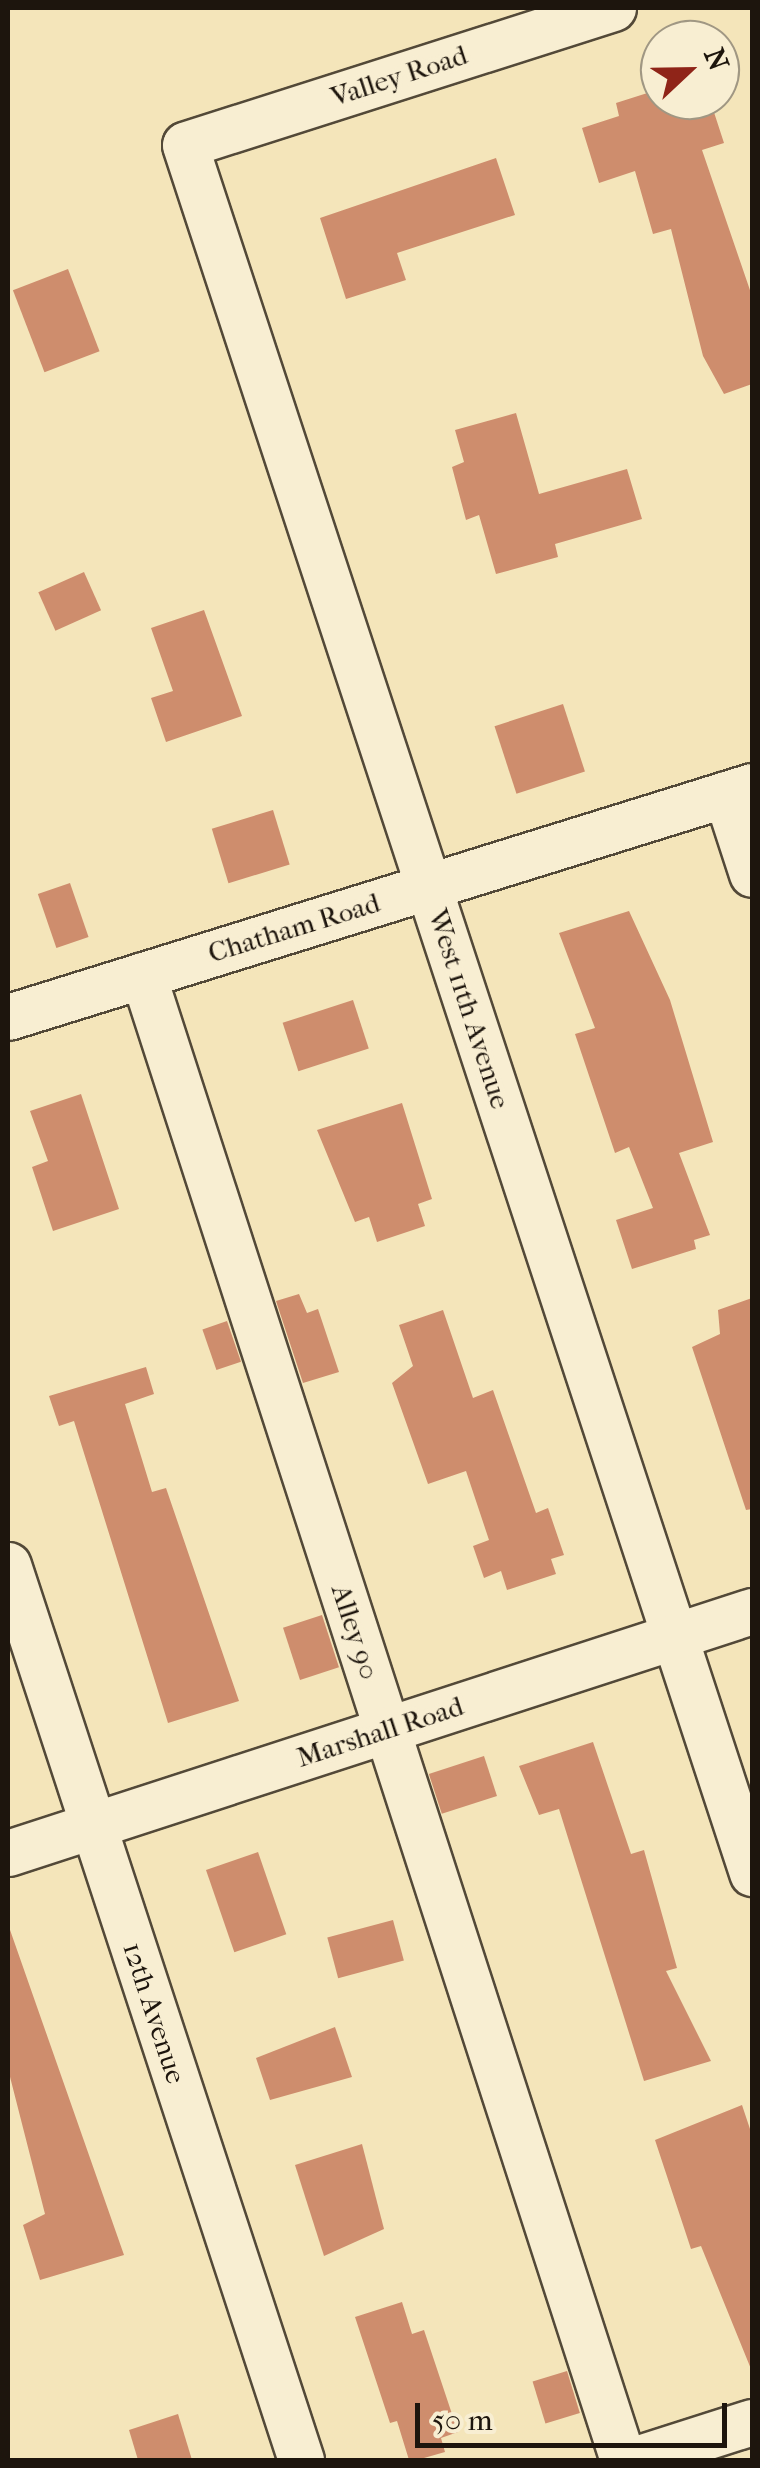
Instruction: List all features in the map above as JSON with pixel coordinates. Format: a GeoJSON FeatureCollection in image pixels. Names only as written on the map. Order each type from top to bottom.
{"type":"FeatureCollection","features":[{"type":"Feature","properties":{"kind":"street","name":"Valley Road"},"geometry":{"type":"LineString","coordinates":[[185,145],[612,8]]}},
{"type":"Feature","properties":{"kind":"street","name":"West 11th Avenue"},"geometry":{"type":"LineString","coordinates":[[185,145],[752,1873]]}},
{"type":"Feature","properties":{"kind":"street","name":"Chatham Road"},"geometry":{"type":"LineString","coordinates":[[8,1017],[740,790]]}},
{"type":"Feature","properties":{"kind":"street"},"geometry":{"type":"LineString","coordinates":[[740,790],[752,874]]}},
{"type":"Feature","properties":{"kind":"street","name":"Alley 90"},"geometry":{"type":"LineString","coordinates":[[143,975],[623,2460]]}},
{"type":"Feature","properties":{"kind":"street","name":"12th Avenue"},"geometry":{"type":"LineString","coordinates":[[8,1565],[302,2460]]}},
{"type":"Feature","properties":{"kind":"street","name":"Marshall Road"},"geometry":{"type":"LineString","coordinates":[[8,1853],[752,1611]]}},
{"type":"Feature","properties":{"kind":"street"},"geometry":{"type":"LineString","coordinates":[[633,2460],[752,2422]]}},
{"type":"Feature","properties":{"kind":"building"},"geometry":{"type":"Polygon","coordinates":[[[640,95],[640,120],[717,120],[724,143],[702,150],[752,296],[752,384],[724,394],[703,356],[671,229],[653,234],[635,171],[599,183],[582,128],[619,116],[616,103],[640,95]]]}},
{"type":"Feature","properties":{"kind":"building"},"geometry":{"type":"Polygon","coordinates":[[[496,158],[515,215],[397,253],[406,280],[346,299],[320,218],[496,158]]]}},
{"type":"Feature","properties":{"kind":"building"},"geometry":{"type":"Polygon","coordinates":[[[68,269],[100,351],[44,372],[13,290],[68,269]]]}},
{"type":"Feature","properties":{"kind":"building"},"geometry":{"type":"Polygon","coordinates":[[[516,413],[539,494],[627,469],[642,519],[555,544],[558,557],[496,574],[479,515],[466,520],[452,467],[464,462],[455,430],[516,413]]]}},
{"type":"Feature","properties":{"kind":"building"},"geometry":{"type":"Polygon","coordinates":[[[84,572],[101,610],[55,631],[38,592],[84,572]]]}},
{"type":"Feature","properties":{"kind":"building"},"geometry":{"type":"Polygon","coordinates":[[[204,610],[242,716],[166,742],[151,698],[173,691],[151,628],[204,610]]]}},
{"type":"Feature","properties":{"kind":"building"},"geometry":{"type":"Polygon","coordinates":[[[563,704],[585,772],[516,794],[495,726],[563,704]]]}},
{"type":"Feature","properties":{"kind":"building"},"geometry":{"type":"Polygon","coordinates":[[[273,810],[290,865],[228,883],[212,829],[273,810]]]}},
{"type":"Feature","properties":{"kind":"building"},"geometry":{"type":"Polygon","coordinates":[[[70,883],[89,937],[56,948],[38,894],[70,883]]]}},
{"type":"Feature","properties":{"kind":"building"},"geometry":{"type":"Polygon","coordinates":[[[629,911],[670,1000],[713,1142],[679,1153],[710,1235],[694,1240],[696,1249],[632,1269],[616,1220],[653,1208],[629,1147],[615,1153],[575,1034],[595,1028],[559,933],[629,911]]]}},
{"type":"Feature","properties":{"kind":"building"},"geometry":{"type":"Polygon","coordinates":[[[353,1000],[369,1049],[298,1071],[283,1023],[353,1000]]]}},
{"type":"Feature","properties":{"kind":"building"},"geometry":{"type":"Polygon","coordinates":[[[81,1094],[119,1209],[53,1231],[32,1167],[48,1161],[30,1111],[81,1094]]]}},
{"type":"Feature","properties":{"kind":"building"},"geometry":{"type":"Polygon","coordinates":[[[402,1103],[432,1199],[418,1204],[425,1226],[377,1242],[369,1217],[355,1222],[317,1130],[402,1103]]]}},
{"type":"Feature","properties":{"kind":"building"},"geometry":{"type":"Polygon","coordinates":[[[299,1294],[307,1313],[318,1309],[339,1372],[303,1383],[276,1301],[299,1294]]]}},
{"type":"Feature","properties":{"kind":"building"},"geometry":{"type":"Polygon","coordinates":[[[752,1298],[752,1509],[746,1510],[692,1347],[720,1334],[718,1310],[752,1298]]]}},
{"type":"Feature","properties":{"kind":"building"},"geometry":{"type":"Polygon","coordinates":[[[443,1310],[473,1398],[493,1390],[536,1513],[548,1508],[564,1555],[551,1559],[556,1574],[507,1590],[501,1571],[484,1578],[473,1546],[489,1540],[466,1471],[428,1484],[392,1383],[413,1366],[399,1325],[443,1310]]]}},
{"type":"Feature","properties":{"kind":"building"},"geometry":{"type":"Polygon","coordinates":[[[227,1321],[241,1362],[216,1370],[202,1329],[227,1321]]]}},
{"type":"Feature","properties":{"kind":"building"},"geometry":{"type":"Polygon","coordinates":[[[146,1367],[154,1394],[125,1404],[152,1492],[166,1488],[239,1701],[168,1723],[74,1421],[59,1426],[49,1396],[146,1367]]]}},
{"type":"Feature","properties":{"kind":"building"},"geometry":{"type":"Polygon","coordinates":[[[322,1615],[339,1667],[300,1680],[283,1628],[322,1615]]]}},
{"type":"Feature","properties":{"kind":"building"},"geometry":{"type":"Polygon","coordinates":[[[593,1742],[631,1854],[644,1850],[677,1968],[666,1971],[711,2061],[644,2081],[559,1809],[539,1815],[519,1766],[593,1742]]]}},
{"type":"Feature","properties":{"kind":"building"},"geometry":{"type":"Polygon","coordinates":[[[484,1756],[497,1796],[442,1814],[429,1774],[484,1756]]]}},
{"type":"Feature","properties":{"kind":"building"},"geometry":{"type":"Polygon","coordinates":[[[258,1852],[286,1934],[234,1952],[206,1870],[258,1852]]]}},
{"type":"Feature","properties":{"kind":"building"},"geometry":{"type":"Polygon","coordinates":[[[393,1920],[404,1961],[338,1978],[327,1938],[393,1920]]]}},
{"type":"Feature","properties":{"kind":"building"},"geometry":{"type":"Polygon","coordinates":[[[9,1927],[124,2255],[40,2280],[23,2225],[45,2214],[8,2069],[9,1927]]]}},
{"type":"Feature","properties":{"kind":"building"},"geometry":{"type":"Polygon","coordinates":[[[335,2027],[352,2077],[270,2100],[256,2058],[335,2027]]]}},
{"type":"Feature","properties":{"kind":"building"},"geometry":{"type":"Polygon","coordinates":[[[742,2105],[752,2135],[751,2369],[701,2246],[691,2249],[655,2140],[742,2105]]]}},
{"type":"Feature","properties":{"kind":"building"},"geometry":{"type":"Polygon","coordinates":[[[362,2144],[384,2229],[324,2256],[295,2165],[362,2144]]]}},
{"type":"Feature","properties":{"kind":"building"},"geometry":{"type":"Polygon","coordinates":[[[402,2302],[412,2334],[424,2330],[458,2432],[441,2438],[445,2452],[417,2460],[409,2460],[397,2421],[390,2423],[355,2317],[402,2302]]]}},
{"type":"Feature","properties":{"kind":"building"},"geometry":{"type":"Polygon","coordinates":[[[567,2371],[580,2413],[545,2424],[533,2382],[567,2371]]]}},
{"type":"Feature","properties":{"kind":"building"},"geometry":{"type":"Polygon","coordinates":[[[178,2414],[192,2460],[138,2460],[129,2430],[178,2414]]]}}]}
